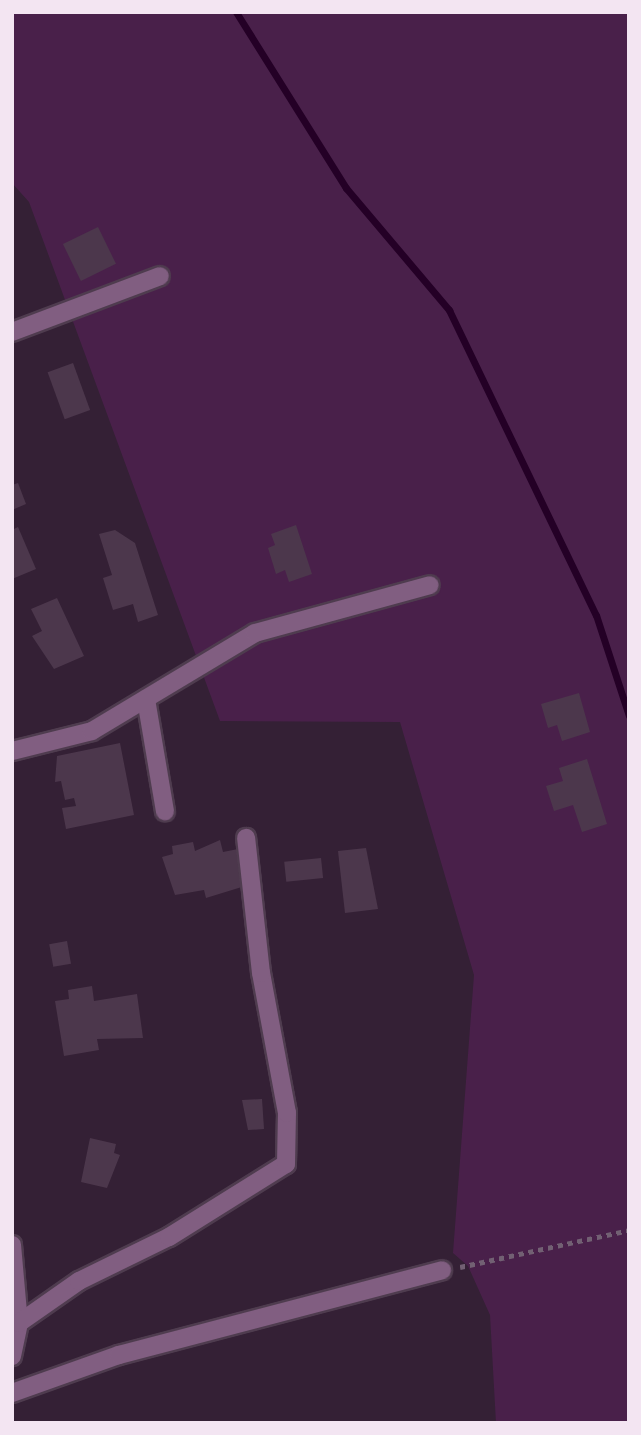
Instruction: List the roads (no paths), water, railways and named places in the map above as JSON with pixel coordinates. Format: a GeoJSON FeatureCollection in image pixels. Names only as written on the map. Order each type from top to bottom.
{"type":"FeatureCollection","features":[{"type":"Feature","properties":{"kind":"street"},"geometry":{"type":"LineString","coordinates":[[12,332],[160,276]]}},
{"type":"Feature","properties":{"kind":"street"},"geometry":{"type":"LineString","coordinates":[[12,751],[92,732],[255,633],[430,585]]}},
{"type":"Feature","properties":{"kind":"street"},"geometry":{"type":"LineString","coordinates":[[146,699],[165,811]]}},
{"type":"Feature","properties":{"kind":"street"},"geometry":{"type":"LineString","coordinates":[[19,1324],[79,1281],[169,1237],[286,1164],[288,1113],[261,973],[246,838]]}},
{"type":"Feature","properties":{"kind":"street"},"geometry":{"type":"LineString","coordinates":[[12,1245],[19,1324],[12,1356]]}},
{"type":"Feature","properties":{"kind":"street"},"geometry":{"type":"LineString","coordinates":[[12,1393],[118,1355],[442,1270]]}},
{"type":"Feature","properties":{"kind":"waterway"},"geometry":{"type":"LineString","coordinates":[[236,12],[346,188],[449,310],[596,615],[629,716]]}}]}
